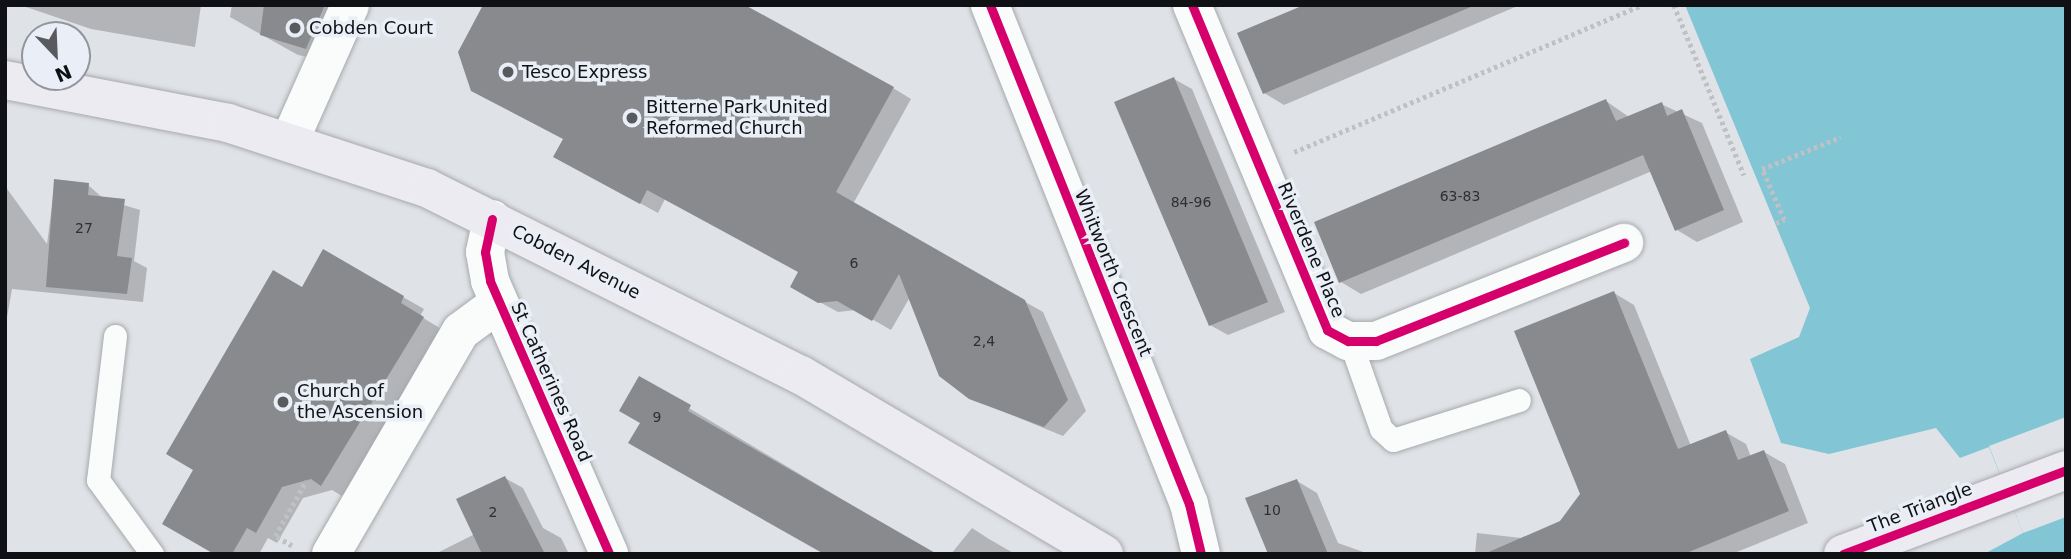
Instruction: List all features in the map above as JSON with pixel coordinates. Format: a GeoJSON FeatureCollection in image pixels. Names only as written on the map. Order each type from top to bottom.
{"type":"FeatureCollection","features":[{"type":"Feature","properties":{"kind":"main road","name":"Cobden Avenue"},"geometry":{"type":"LineString","coordinates":[[5,80],[166,108],[366,163],[492,219],[801,375],[1104,554]]}},
{"type":"Feature","properties":{"kind":"main road","name":"The Triangle"},"geometry":{"type":"LineString","coordinates":[[1843,554],[2066,470]]}},
{"type":"Feature","properties":{"kind":"street"},"geometry":{"type":"LineString","coordinates":[[290,140],[350,5]]}},
{"type":"Feature","properties":{"kind":"street","name":"Whitworth Crescent"},"geometry":{"type":"LineString","coordinates":[[990,5],[1189,504],[1201,554]]}},
{"type":"Feature","properties":{"kind":"street","name":"Riverdene Place"},"geometry":{"type":"LineString","coordinates":[[1192,5],[1326,330],[1350,341]]}},
{"type":"Feature","properties":{"kind":"street","name":"St Catherines Road"},"geometry":{"type":"LineString","coordinates":[[492,219],[486,260],[499,303],[609,554]]}},
{"type":"Feature","properties":{"kind":"street"},"geometry":{"type":"LineString","coordinates":[[1350,341],[1376,341],[1625,243]]}},
{"type":"Feature","properties":{"kind":"street"},"geometry":{"type":"LineString","coordinates":[[331,554],[461,331],[499,303]]}},
{"type":"Feature","properties":{"kind":"lane"},"geometry":{"type":"LineString","coordinates":[[115,336],[98,480],[152,554]]}},
{"type":"Feature","properties":{"kind":"lane"},"geometry":{"type":"LineString","coordinates":[[1350,341],[1381,429],[1393,440],[1519,400]]}},
{"type":"Feature","properties":{"kind":"path"},"geometry":{"type":"LineString","coordinates":[[1258,167],[1642,5]]}},
{"type":"Feature","properties":{"kind":"path"},"geometry":{"type":"LineString","coordinates":[[1674,5],[1744,175]]}},
{"type":"Feature","properties":{"kind":"path"},"geometry":{"type":"LineString","coordinates":[[1776,223],[1784,220],[1762,169],[1841,137]]}},
{"type":"Feature","properties":{"kind":"path"},"geometry":{"type":"LineString","coordinates":[[306,481],[275,536],[306,554]]}},
{"type":"Feature","properties":{"kind":"water"},"geometry":{"type":"Polygon","coordinates":[[[1685,5],[2066,5],[2066,554],[1984,554],[2023,533],[1989,447],[1960,458],[1936,428],[1829,454],[1781,443],[1750,359],[1799,337],[1810,308],[1685,5]]]}},
{"type":"Feature","properties":{"kind":"pier"},"geometry":{"type":"Polygon","coordinates":[[[2066,417],[2066,517],[2023,533],[1989,446],[2066,417]]]}},
{"type":"Feature","properties":{"kind":"building","name":"Cobden Court"},"geometry":{"type":"Polygon","coordinates":[[[264,5],[325,5],[306,49],[260,35],[264,5]]]}},
{"type":"Feature","properties":{"kind":"building"},"geometry":{"type":"Polygon","coordinates":[[[483,5],[745,5],[894,87],[836,192],[1025,300],[1068,400],[1044,427],[969,399],[939,376],[899,274],[872,321],[837,301],[818,303],[790,287],[798,272],[647,190],[640,204],[553,157],[563,139],[471,91],[458,52],[483,5]]]}},
{"type":"Feature","properties":{"kind":"building"},"geometry":{"type":"Polygon","coordinates":[[[1304,5],[1473,6],[1263,94],[1237,33],[1304,5]]]}},
{"type":"Feature","properties":{"kind":"building"},"geometry":{"type":"Polygon","coordinates":[[[1174,77],[1268,302],[1209,326],[1114,102],[1174,77]]]}},
{"type":"Feature","properties":{"kind":"building"},"geometry":{"type":"Polygon","coordinates":[[[1606,99],[1616,121],[1662,102],[1667,116],[1682,109],[1724,210],[1675,231],[1643,155],[1339,283],[1314,222],[1606,99]]]}},
{"type":"Feature","properties":{"kind":"building"},"geometry":{"type":"Polygon","coordinates":[[[54,179],[89,183],[88,195],[125,199],[117,256],[132,258],[127,294],[46,287],[54,179]]]}},
{"type":"Feature","properties":{"kind":"building","name":"Church of the Ascension"},"geometry":{"type":"Polygon","coordinates":[[[323,249],[404,296],[401,303],[424,317],[321,486],[311,479],[282,487],[256,533],[247,528],[232,554],[214,554],[162,524],[193,470],[166,454],[273,270],[302,287],[323,249]]]}},
{"type":"Feature","properties":{"kind":"building"},"geometry":{"type":"Polygon","coordinates":[[[1614,291],[1678,449],[1726,430],[1738,460],[1764,450],[1789,511],[1684,554],[1484,554],[1560,521],[1580,494],[1514,331],[1614,291]]]}},
{"type":"Feature","properties":{"kind":"building"},"geometry":{"type":"Polygon","coordinates":[[[639,376],[691,405],[688,411],[937,554],[824,554],[628,443],[640,423],[619,411],[639,376]]]}},
{"type":"Feature","properties":{"kind":"building"},"geometry":{"type":"Polygon","coordinates":[[[505,476],[545,554],[482,554],[456,499],[505,476]]]}},
{"type":"Feature","properties":{"kind":"building"},"geometry":{"type":"Polygon","coordinates":[[[1297,479],[1328,554],[1268,554],[1245,498],[1297,479]]]}},
{"type":"Feature","properties":{"kind":"cycle path"},"geometry":{"type":"LineString","coordinates":[[990,5],[1189,504],[1201,554]]}},
{"type":"Feature","properties":{"kind":"cycle path"},"geometry":{"type":"LineString","coordinates":[[1192,5],[1327,330],[1348,341],[1376,341],[1624,243]]}},
{"type":"Feature","properties":{"kind":"cycle path"},"geometry":{"type":"LineString","coordinates":[[492,219],[485,252],[490,281],[609,554]]}},
{"type":"Feature","properties":{"kind":"cycle path"},"geometry":{"type":"LineString","coordinates":[[1843,554],[2066,470]]}},
{"type":"Feature","properties":{"kind":"place","name":"Cobden Court"},"geometry":{"type":"Point","coordinates":[295,28]}},
{"type":"Feature","properties":{"kind":"place","name":"Tesco Express"},"geometry":{"type":"Point","coordinates":[508,72]}},
{"type":"Feature","properties":{"kind":"place","name":"Bitterne Park United Reformed Church"},"geometry":{"type":"Point","coordinates":[632,118]}},
{"type":"Feature","properties":{"kind":"place","name":"Church of the Ascension"},"geometry":{"type":"Point","coordinates":[283,402]}}]}
